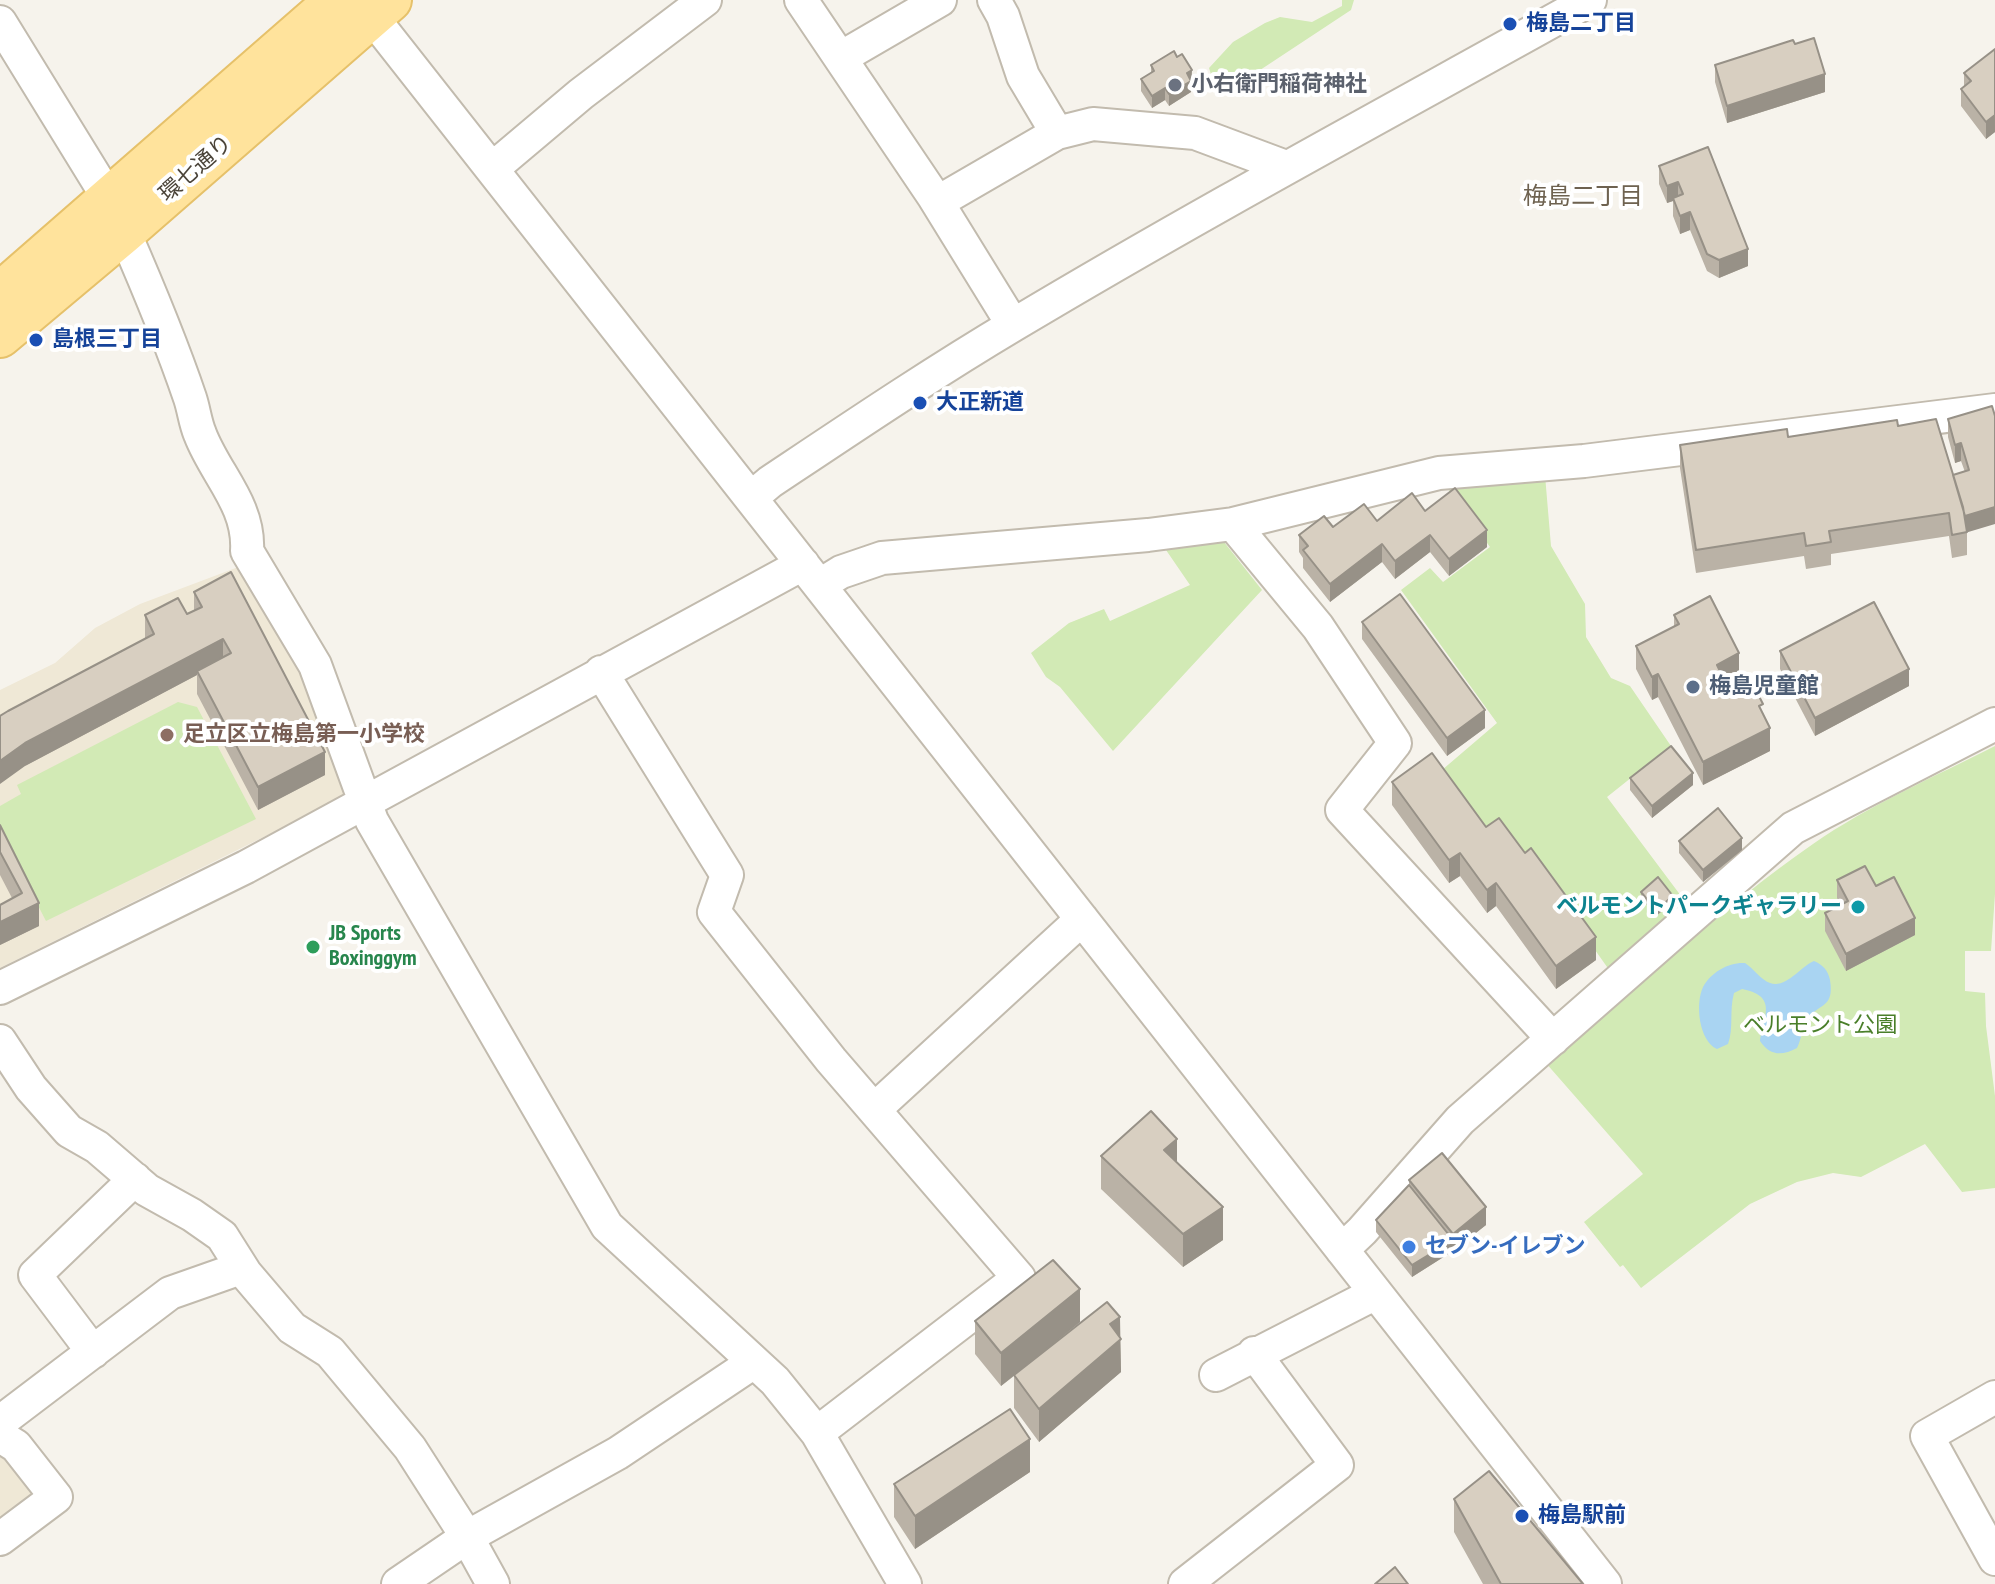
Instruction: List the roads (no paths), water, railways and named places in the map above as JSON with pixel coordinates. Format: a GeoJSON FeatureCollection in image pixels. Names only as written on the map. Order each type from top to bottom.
{"type":"FeatureCollection","features":[{"type":"Feature","properties":{"kind":"main road","name":"環七通り"},"geometry":{"type":"LineString","coordinates":[[0,336],[116,216],[364,4]]}},
{"type":"Feature","properties":{"kind":"main road","name":"環七通り"},"geometry":{"type":"LineString","coordinates":[[0,294],[116,216]]}},
{"type":"Feature","properties":{"kind":"street"},"geometry":{"type":"LineString","coordinates":[[492,169],[581,94],[705,0]]}},
{"type":"Feature","properties":{"kind":"street"},"geometry":{"type":"LineString","coordinates":[[801,0],[938,202],[1013,325]]}},
{"type":"Feature","properties":{"kind":"street"},"geometry":{"type":"LineString","coordinates":[[842,57],[940,0]]}},
{"type":"Feature","properties":{"kind":"street"},"geometry":{"type":"LineString","coordinates":[[994,0],[1003,16],[1023,76],[1057,133]]}},
{"type":"Feature","properties":{"kind":"street"},"geometry":{"type":"LineString","coordinates":[[751,498],[770,482],[911,388],[1013,325],[1286,167],[1590,0]]}},
{"type":"Feature","properties":{"kind":"street"},"geometry":{"type":"LineString","coordinates":[[364,4],[1605,1584]]}},
{"type":"Feature","properties":{"kind":"street"},"geometry":{"type":"LineString","coordinates":[[0,22],[116,216],[159,315],[200,434],[241,510],[248,534],[247,551],[315,665],[372,821],[607,1226],[775,1381],[817,1433],[905,1584]]}},
{"type":"Feature","properties":{"kind":"street"},"geometry":{"type":"LineString","coordinates":[[938,202],[1057,133],[1093,124],[1195,133],[1286,167]]}},
{"type":"Feature","properties":{"kind":"street"},"geometry":{"type":"LineString","coordinates":[[0,988],[170,906],[601,672],[812,575],[841,572],[882,558],[1148,535],[1233,524],[1439,473],[1584,461],[1995,410]]}},
{"type":"Feature","properties":{"kind":"street"},"geometry":{"type":"LineString","coordinates":[[1233,524],[1318,627],[1395,743],[1342,810],[1553,1039]]}},
{"type":"Feature","properties":{"kind":"street"},"geometry":{"type":"LineString","coordinates":[[601,672],[727,875],[714,912],[831,1060],[1019,1278],[817,1433]]}},
{"type":"Feature","properties":{"kind":"street"},"geometry":{"type":"LineString","coordinates":[[1342,1250],[1460,1120],[1793,828],[1995,724]]}},
{"type":"Feature","properties":{"kind":"street"},"geometry":{"type":"LineString","coordinates":[[875,1109],[1082,919]]}},
{"type":"Feature","properties":{"kind":"street"},"geometry":{"type":"LineString","coordinates":[[0,1041],[31,1088],[69,1131],[97,1147],[147,1190],[222,1236],[241,1268],[292,1328],[330,1352],[410,1448],[493,1584]]}},
{"type":"Feature","properties":{"kind":"street"},"geometry":{"type":"LineString","coordinates":[[93,1352],[35,1275],[135,1179]]}},
{"type":"Feature","properties":{"kind":"street"},"geometry":{"type":"LineString","coordinates":[[0,1422],[170,1293],[241,1268]]}},
{"type":"Feature","properties":{"kind":"street"},"geometry":{"type":"LineString","coordinates":[[1216,1375],[1376,1293]]}},
{"type":"Feature","properties":{"kind":"street"},"geometry":{"type":"LineString","coordinates":[[1185,1584],[1337,1465],[1254,1353]]}},
{"type":"Feature","properties":{"kind":"street"},"geometry":{"type":"LineString","coordinates":[[398,1584],[467,1537],[618,1453],[754,1362]]}},
{"type":"Feature","properties":{"kind":"street"},"geometry":{"type":"LineString","coordinates":[[1995,1397],[1927,1436],[1995,1559]]}},
{"type":"Feature","properties":{"kind":"street"},"geometry":{"type":"LineString","coordinates":[[0,1436],[16,1446],[56,1497],[0,1539]]}},
{"type":"Feature","properties":{"kind":"water"},"geometry":{"type":"Polygon","coordinates":[[[1814,961],[1828,973],[1830,997],[1809,1016],[1797,1048],[1777,1053],[1764,1046],[1760,1041],[1766,1015],[1765,1002],[1753,992],[1742,989],[1734,993],[1728,1044],[1717,1049],[1711,1045],[1700,1021],[1699,1003],[1703,987],[1716,973],[1727,966],[1745,963],[1763,979],[1776,984],[1788,980],[1814,961]]]}},
{"type":"Feature","properties":{"kind":"place","name":"梅島二丁目"},"geometry":{"type":"Point","coordinates":[1510,24]}},
{"type":"Feature","properties":{"kind":"place","name":"小右衛門稲荷神社"},"geometry":{"type":"Point","coordinates":[1175,85]}},
{"type":"Feature","properties":{"kind":"place","name":"島根三丁目"},"geometry":{"type":"Point","coordinates":[36,340]}},
{"type":"Feature","properties":{"kind":"place","name":"大正新道"},"geometry":{"type":"Point","coordinates":[920,403]}},
{"type":"Feature","properties":{"kind":"place","name":"梅島児童館"},"geometry":{"type":"Point","coordinates":[1693,687]}},
{"type":"Feature","properties":{"kind":"place","name":"足立区立梅島第一小学校"},"geometry":{"type":"Point","coordinates":[167,735]}},
{"type":"Feature","properties":{"kind":"place","name":"ベルモントパークギャラリー"},"geometry":{"type":"Point","coordinates":[1858,907]}},
{"type":"Feature","properties":{"kind":"place","name":"JB Sports Boxinggym"},"geometry":{"type":"Point","coordinates":[313,947]}},
{"type":"Feature","properties":{"kind":"place","name":"セブン-イレブン"},"geometry":{"type":"Point","coordinates":[1409,1247]}},
{"type":"Feature","properties":{"kind":"place","name":"梅島駅前"},"geometry":{"type":"Point","coordinates":[1522,1516]}},
{"type":"Feature","properties":{"kind":"district","name":"梅島二丁目"},"geometry":{"type":"Point","coordinates":[1583,197]}},
{"type":"Feature","properties":{"kind":"park label","name":"ベルモント公園"},"geometry":{"type":"Point","coordinates":[1820,1026]}}]}
